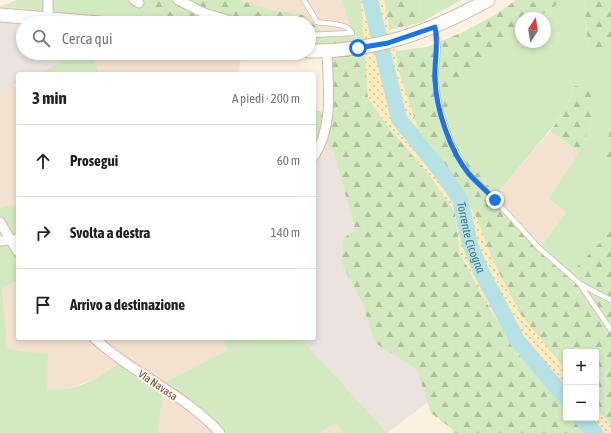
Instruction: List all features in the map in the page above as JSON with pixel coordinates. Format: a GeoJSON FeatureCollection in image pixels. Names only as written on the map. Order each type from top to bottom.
{"type":"FeatureCollection","features":[{"type":"Feature","properties":{"kind":"main road"},"geometry":{"type":"LineString","coordinates":[[316,51],[358,48],[412,36],[435,27],[488,0]]}},
{"type":"Feature","properties":{"kind":"main road"},"geometry":{"type":"LineString","coordinates":[[1,15],[17,16]]}},
{"type":"Feature","properties":{"kind":"street"},"geometry":{"type":"LineString","coordinates":[[48,0],[48,16]]}},
{"type":"Feature","properties":{"kind":"street"},"geometry":{"type":"LineString","coordinates":[[178,0],[204,13],[214,16]]}},
{"type":"Feature","properties":{"kind":"street"},"geometry":{"type":"LineString","coordinates":[[316,152],[323,138],[327,117],[327,51]]}},
{"type":"Feature","properties":{"kind":"street"},"geometry":{"type":"LineString","coordinates":[[0,222],[14,240]]}},
{"type":"Feature","properties":{"kind":"street"},"geometry":{"type":"LineString","coordinates":[[0,241],[14,240]]}},
{"type":"Feature","properties":{"kind":"street","name":"Via Navasa"},"geometry":{"type":"LineString","coordinates":[[97,340],[126,363],[193,409],[220,433]]}},
{"type":"Feature","properties":{"kind":"lane"},"geometry":{"type":"LineString","coordinates":[[304,0],[313,16]]}},
{"type":"Feature","properties":{"kind":"lane"},"geometry":{"type":"LineString","coordinates":[[316,20],[317,22],[345,26],[352,33],[316,35]]}},
{"type":"Feature","properties":{"kind":"lane"},"geometry":{"type":"LineString","coordinates":[[435,27],[438,50],[435,78],[440,110],[450,142],[468,173],[539,248],[580,284],[611,300]]}},
{"type":"Feature","properties":{"kind":"lane"},"geometry":{"type":"LineString","coordinates":[[580,284],[611,330]]}},
{"type":"Feature","properties":{"kind":"shaded area"},"geometry":{"type":"Polygon","coordinates":[[[239,0],[342,0],[353,36],[328,37],[316,26],[316,16],[304,16],[269,9],[239,0]]]}},
{"type":"Feature","properties":{"kind":"shaded area"},"geometry":{"type":"Polygon","coordinates":[[[0,6],[99,16],[16,16],[16,60],[66,60],[41,72],[16,72],[16,84],[0,91],[0,6]]]}},
{"type":"Feature","properties":{"kind":"shaded area"},"geometry":{"type":"Polygon","coordinates":[[[94,60],[240,60],[239,72],[98,72],[94,60]]]}},
{"type":"Feature","properties":{"kind":"shaded area"},"geometry":{"type":"Polygon","coordinates":[[[14,84],[16,88],[16,204],[0,208],[0,91],[14,84]]]}},
{"type":"Feature","properties":{"kind":"shaded area"},"geometry":{"type":"Polygon","coordinates":[[[550,131],[579,152],[550,199],[566,212],[538,251],[496,195],[550,131]]]}},
{"type":"Feature","properties":{"kind":"shaded area"},"geometry":{"type":"Polygon","coordinates":[[[323,141],[334,153],[355,229],[342,264],[363,305],[374,342],[417,370],[428,402],[387,433],[301,350],[296,340],[316,340],[316,150],[323,141]]]}},
{"type":"Feature","properties":{"kind":"shaded area"},"geometry":{"type":"Polygon","coordinates":[[[16,281],[16,340],[224,340],[229,350],[161,384],[120,362],[99,378],[63,390],[47,389],[8,349],[2,288],[16,281]]]}},
{"type":"Feature","properties":{"kind":"shaded area"},"geometry":{"type":"Polygon","coordinates":[[[163,391],[218,433],[158,433],[163,391]]]}},
{"type":"Feature","properties":{"kind":"shaded area"},"geometry":{"type":"Polygon","coordinates":[[[335,423],[343,433],[320,433],[335,423]]]}},
{"type":"Feature","properties":{"kind":"green space"},"geometry":{"type":"Polygon","coordinates":[[[17,0],[141,0],[167,16],[92,16],[1,6],[17,0]]]}},
{"type":"Feature","properties":{"kind":"green space"},"geometry":{"type":"Polygon","coordinates":[[[141,0],[239,0],[269,9],[304,16],[167,16],[141,0]]]}},
{"type":"Feature","properties":{"kind":"green space"},"geometry":{"type":"Polygon","coordinates":[[[342,0],[361,0],[364,36],[353,36],[342,0]]]}},
{"type":"Feature","properties":{"kind":"green space"},"geometry":{"type":"Polygon","coordinates":[[[384,0],[422,0],[419,7],[422,22],[390,30],[384,0]]]}},
{"type":"Feature","properties":{"kind":"green space"},"geometry":{"type":"Polygon","coordinates":[[[422,0],[461,0],[422,22],[419,7],[422,0]]]}},
{"type":"Feature","properties":{"kind":"green space"},"geometry":{"type":"Polygon","coordinates":[[[516,0],[564,0],[546,12],[515,12],[515,33],[469,70],[451,98],[446,111],[455,145],[496,195],[538,251],[571,273],[611,231],[611,426],[599,411],[599,349],[563,349],[563,366],[520,314],[492,259],[477,219],[455,178],[418,129],[399,72],[395,51],[427,47],[461,33],[497,14],[516,0]]]}},
{"type":"Feature","properties":{"kind":"green space"},"geometry":{"type":"Polygon","coordinates":[[[564,0],[584,0],[589,53],[611,51],[611,127],[605,157],[611,161],[611,231],[571,273],[538,251],[566,212],[549,199],[579,152],[594,116],[575,86],[563,114],[496,195],[455,145],[446,111],[451,98],[469,70],[515,33],[515,48],[551,48],[551,12],[546,12],[564,0]]]}},
{"type":"Feature","properties":{"kind":"green space"},"geometry":{"type":"Polygon","coordinates":[[[584,0],[611,0],[611,51],[589,53],[584,0]]]}},
{"type":"Feature","properties":{"kind":"green space"},"geometry":{"type":"Polygon","coordinates":[[[316,26],[328,37],[364,36],[368,98],[390,129],[430,175],[455,212],[460,253],[484,299],[514,348],[563,405],[563,421],[577,421],[587,433],[453,433],[453,430],[431,413],[417,370],[374,342],[363,305],[342,264],[343,239],[355,229],[334,153],[323,141],[316,139],[316,110],[324,112],[328,44],[316,44],[316,26]]]}},
{"type":"Feature","properties":{"kind":"green space"},"geometry":{"type":"Polygon","coordinates":[[[66,60],[94,60],[98,72],[41,72],[66,60]]]}},
{"type":"Feature","properties":{"kind":"green space"},"geometry":{"type":"Polygon","coordinates":[[[575,86],[596,91],[594,116],[579,152],[550,131],[563,114],[575,86]]]}},
{"type":"Feature","properties":{"kind":"green space"},"geometry":{"type":"Polygon","coordinates":[[[611,127],[611,161],[604,158],[611,127]]]}},
{"type":"Feature","properties":{"kind":"green space"},"geometry":{"type":"Polygon","coordinates":[[[16,204],[16,281],[2,288],[8,349],[48,354],[47,389],[68,388],[86,383],[104,374],[120,362],[161,384],[228,350],[224,340],[302,340],[387,433],[343,433],[335,423],[320,433],[218,433],[163,391],[158,433],[0,433],[0,240],[11,240],[0,219],[0,208],[16,204]]]}},
{"type":"Feature","properties":{"kind":"sand"},"geometry":{"type":"Polygon","coordinates":[[[361,0],[384,0],[399,72],[418,129],[455,178],[477,219],[492,259],[520,314],[563,366],[563,405],[514,348],[484,299],[460,253],[455,212],[430,176],[390,129],[368,98],[361,0]]]}},
{"type":"Feature","properties":{"kind":"sand"},"geometry":{"type":"Polygon","coordinates":[[[599,411],[611,426],[611,433],[587,433],[577,421],[599,421],[599,411]]]}},
{"type":"Feature","properties":{"kind":"waterway","name":"Torrente Cicogna"},"geometry":{"type":"LineString","coordinates":[[370,0],[399,119],[440,170],[460,199],[470,244],[481,271],[517,340],[563,395]]}},
{"type":"Feature","properties":{"kind":"waterway","name":"Torrente Cicogna"},"geometry":{"type":"LineString","coordinates":[[584,421],[595,433]]}},
{"type":"Feature","properties":{"kind":"route"},"geometry":{"type":"LineString","coordinates":[[358,48],[388,43],[435,27],[438,50],[435,78],[440,110],[450,142],[468,173],[495,200]]}}]}
